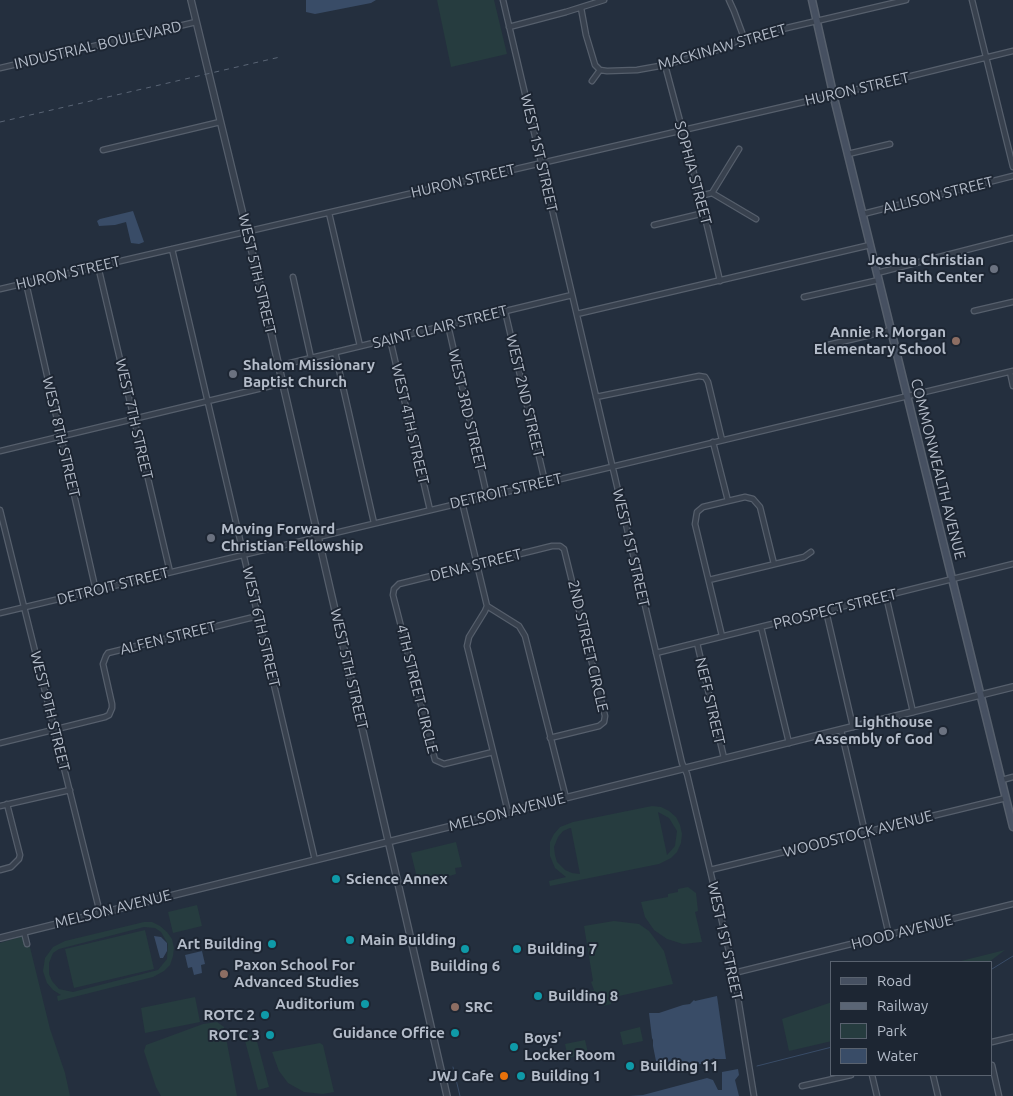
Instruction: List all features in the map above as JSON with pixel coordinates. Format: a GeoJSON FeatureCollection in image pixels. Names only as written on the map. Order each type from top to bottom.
{"type":"FeatureCollection","features":[{"type":"Feature","properties":{"kind":"main road","name":"COMMONWEALTH AVENUE"},"geometry":{"type":"LineString","coordinates":[[812,0],[870,245],[1013,827]]}},
{"type":"Feature","properties":{"kind":"street","name":"WEST 5TH STREET"},"geometry":{"type":"LineString","coordinates":[[191,0],[247,232],[447,1096]]}},
{"type":"Feature","properties":{"kind":"street","name":"WEST 1ST STREET"},"geometry":{"type":"LineString","coordinates":[[502,0],[656,653],[734,973],[754,1096]]}},
{"type":"Feature","properties":{"kind":"street"},"geometry":{"type":"LineString","coordinates":[[509,27],[604,0]]}},
{"type":"Feature","properties":{"kind":"street"},"geometry":{"type":"LineString","coordinates":[[729,0],[744,38]]}},
{"type":"Feature","properties":{"kind":"street","name":"MACKINAW STREET"},"geometry":{"type":"LineString","coordinates":[[600,70],[637,70],[665,65],[717,50],[744,38],[906,0]]}},
{"type":"Feature","properties":{"kind":"street"},"geometry":{"type":"LineString","coordinates":[[972,0],[1013,167]]}},
{"type":"Feature","properties":{"kind":"street"},"geometry":{"type":"LineString","coordinates":[[581,8],[590,50],[595,65],[600,70],[592,81]]}},
{"type":"Feature","properties":{"kind":"street","name":"INDUSTRIAL BOULEVARD"},"geometry":{"type":"LineString","coordinates":[[0,68],[196,22]]}},
{"type":"Feature","properties":{"kind":"street","name":"HURON STREET"},"geometry":{"type":"LineString","coordinates":[[0,289],[834,95],[1013,51]]}},
{"type":"Feature","properties":{"kind":"street","name":"SOPHIA STREET"},"geometry":{"type":"LineString","coordinates":[[665,65],[700,196],[720,281]]}},
{"type":"Feature","properties":{"kind":"street"},"geometry":{"type":"LineString","coordinates":[[103,150],[220,122]]}},
{"type":"Feature","properties":{"kind":"street"},"geometry":{"type":"LineString","coordinates":[[848,154],[890,144]]}},
{"type":"Feature","properties":{"kind":"street"},"geometry":{"type":"LineString","coordinates":[[700,196],[712,193],[739,149]]}},
{"type":"Feature","properties":{"kind":"street","name":"ALLISON STREET"},"geometry":{"type":"LineString","coordinates":[[863,214],[1013,176]]}},
{"type":"Feature","properties":{"kind":"street"},"geometry":{"type":"LineString","coordinates":[[712,193],[756,219]]}},
{"type":"Feature","properties":{"kind":"street"},"geometry":{"type":"LineString","coordinates":[[329,213],[360,346]]}},
{"type":"Feature","properties":{"kind":"street"},"geometry":{"type":"LineString","coordinates":[[654,225],[704,213]]}},
{"type":"Feature","properties":{"kind":"street"},"geometry":{"type":"LineString","coordinates":[[877,273],[1013,238]]}},
{"type":"Feature","properties":{"kind":"street"},"geometry":{"type":"LineString","coordinates":[[577,314],[870,245]]}},
{"type":"Feature","properties":{"kind":"street","name":"WEST 6TH STREET"},"geometry":{"type":"LineString","coordinates":[[172,249],[316,860]]}},
{"type":"Feature","properties":{"kind":"street","name":"WEST 7TH STREET"},"geometry":{"type":"LineString","coordinates":[[98,266],[170,572]]}},
{"type":"Feature","properties":{"kind":"street"},"geometry":{"type":"LineString","coordinates":[[293,277],[311,358]]}},
{"type":"Feature","properties":{"kind":"street"},"geometry":{"type":"LineString","coordinates":[[804,297],[879,280]]}},
{"type":"Feature","properties":{"kind":"street","name":"WEST 8TH STREET"},"geometry":{"type":"LineString","coordinates":[[26,283],[96,590]]}},
{"type":"Feature","properties":{"kind":"street","name":"SAINT CLAIR STREET"},"geometry":{"type":"LineString","coordinates":[[278,366],[572,295]]}},
{"type":"Feature","properties":{"kind":"street"},"geometry":{"type":"LineString","coordinates":[[974,311],[1013,302]]}},
{"type":"Feature","properties":{"kind":"street","name":"WEST 2ND STREET"},"geometry":{"type":"LineString","coordinates":[[505,311],[544,482]]}},
{"type":"Feature","properties":{"kind":"street","name":"WEST 3RD STREET"},"geometry":{"type":"LineString","coordinates":[[448,325],[487,496]]}},
{"type":"Feature","properties":{"kind":"street"},"geometry":{"type":"LineString","coordinates":[[824,346],[891,330]]}},
{"type":"Feature","properties":{"kind":"street","name":"WEST 4TH STREET"},"geometry":{"type":"LineString","coordinates":[[390,339],[430,510]]}},
{"type":"Feature","properties":{"kind":"street"},"geometry":{"type":"LineString","coordinates":[[335,352],[374,523]]}},
{"type":"Feature","properties":{"kind":"street"},"geometry":{"type":"LineString","coordinates":[[1011,371],[1013,386]]}},
{"type":"Feature","properties":{"kind":"street","name":"DETROIT STREET"},"geometry":{"type":"LineString","coordinates":[[0,613],[1011,371]]}},
{"type":"Feature","properties":{"kind":"street"},"geometry":{"type":"LineString","coordinates":[[596,397],[699,376],[705,377],[708,382],[722,440]]}},
{"type":"Feature","properties":{"kind":"street"},"geometry":{"type":"LineString","coordinates":[[0,451],[282,383]]}},
{"type":"Feature","properties":{"kind":"street"},"geometry":{"type":"LineString","coordinates":[[713,442],[728,501]]}},
{"type":"Feature","properties":{"kind":"street"},"geometry":{"type":"LineString","coordinates":[[722,636],[695,524],[696,515],[703,507],[745,497],[753,499],[760,507],[774,564]]}},
{"type":"Feature","properties":{"kind":"street"},"geometry":{"type":"LineString","coordinates":[[462,502],[487,606],[469,637],[467,646],[508,812]]}},
{"type":"Feature","properties":{"kind":"street","name":"WEST 9TH STREET"},"geometry":{"type":"LineString","coordinates":[[0,510],[100,913]]}},
{"type":"Feature","properties":{"kind":"street","name":"DENA STREET"},"geometry":{"type":"LineString","coordinates":[[394,589],[399,584],[552,546],[560,546]]}},
{"type":"Feature","properties":{"kind":"street","name":"2ND STREET CIRCLE"},"geometry":{"type":"LineString","coordinates":[[550,738],[599,726],[604,722],[605,716],[566,554],[560,546]]}},
{"type":"Feature","properties":{"kind":"street"},"geometry":{"type":"LineString","coordinates":[[709,580],[804,557],[811,552]]}},
{"type":"Feature","properties":{"kind":"street","name":"PROSPECT STREET"},"geometry":{"type":"LineString","coordinates":[[656,653],[1013,564]]}},
{"type":"Feature","properties":{"kind":"street","name":"4TH STREET CIRCLE"},"geometry":{"type":"LineString","coordinates":[[394,589],[393,595],[435,760],[440,764],[444,764],[493,752]]}},
{"type":"Feature","properties":{"kind":"street"},"geometry":{"type":"LineString","coordinates":[[886,596],[913,712]]}},
{"type":"Feature","properties":{"kind":"street"},"geometry":{"type":"LineString","coordinates":[[487,606],[519,626],[523,631],[566,798]]}},
{"type":"Feature","properties":{"kind":"street"},"geometry":{"type":"LineString","coordinates":[[826,610],[853,727]]}},
{"type":"Feature","properties":{"kind":"street","name":"ALFEN STREET"},"geometry":{"type":"LineString","coordinates":[[55,729],[105,717],[111,712],[112,704],[103,664],[108,653],[258,616]]}},
{"type":"Feature","properties":{"kind":"street"},"geometry":{"type":"LineString","coordinates":[[761,626],[790,743]]}},
{"type":"Feature","properties":{"kind":"street","name":"NEFF STREET"},"geometry":{"type":"LineString","coordinates":[[697,643],[724,758]]}},
{"type":"Feature","properties":{"kind":"street","name":"MELSON AVENUE"},"geometry":{"type":"LineString","coordinates":[[0,938],[1013,687]]}},
{"type":"Feature","properties":{"kind":"street"},"geometry":{"type":"LineString","coordinates":[[0,742],[55,729]]}},
{"type":"Feature","properties":{"kind":"street"},"geometry":{"type":"LineString","coordinates":[[842,730],[889,935]]}},
{"type":"Feature","properties":{"kind":"street"},"geometry":{"type":"LineString","coordinates":[[1002,780],[1013,777]]}},
{"type":"Feature","properties":{"kind":"street"},"geometry":{"type":"LineString","coordinates":[[0,806],[70,790]]}},
{"type":"Feature","properties":{"kind":"street","name":"WOODSTOCK AVENUE"},"geometry":{"type":"LineString","coordinates":[[710,870],[1006,798]]}},
{"type":"Feature","properties":{"kind":"street"},"geometry":{"type":"LineString","coordinates":[[0,870],[12,867],[18,863],[20,855],[8,804]]}},
{"type":"Feature","properties":{"kind":"street","name":"HOOD AVENUE"},"geometry":{"type":"LineString","coordinates":[[734,973],[1013,904]]}},
{"type":"Feature","properties":{"kind":"street"},"geometry":{"type":"LineString","coordinates":[[24,932],[27,944]]}},
{"type":"Feature","properties":{"kind":"street"},"geometry":{"type":"LineString","coordinates":[[993,1042],[1013,1037]]}},
{"type":"Feature","properties":{"kind":"street"},"geometry":{"type":"LineString","coordinates":[[993,1069],[999,1096]]}},
{"type":"Feature","properties":{"kind":"street"},"geometry":{"type":"LineString","coordinates":[[802,1086],[847,1076]]}},
{"type":"Feature","properties":{"kind":"street"},"geometry":{"type":"LineString","coordinates":[[872,1076],[877,1096]]}},
{"type":"Feature","properties":{"kind":"street"},"geometry":{"type":"LineString","coordinates":[[933,1076],[938,1096]]}},
{"type":"Feature","properties":{"kind":"green space"},"geometry":{"type":"Polygon","coordinates":[[[437,0],[494,0],[507,54],[451,67],[437,0]]]}},
{"type":"Feature","properties":{"kind":"green space"},"geometry":{"type":"Polygon","coordinates":[[[652,806],[661,807],[676,817],[682,834],[681,843],[677,852],[671,858],[659,864],[550,886],[549,881],[566,877],[555,868],[550,856],[550,842],[560,827],[573,822],[652,806]],[[658,812],[667,855],[675,846],[677,831],[669,818],[658,812]],[[571,828],[563,831],[554,847],[557,862],[565,870],[580,874],[571,828]]]}},
{"type":"Feature","properties":{"kind":"green space"},"geometry":{"type":"Polygon","coordinates":[[[456,842],[462,867],[455,868],[456,874],[426,883],[424,877],[417,878],[411,853],[456,842]]]}},
{"type":"Feature","properties":{"kind":"green space"},"geometry":{"type":"Polygon","coordinates":[[[688,887],[696,893],[698,911],[695,912],[702,942],[683,944],[667,939],[654,930],[645,917],[641,902],[668,897],[668,894],[678,892],[678,889],[688,887]]]}},
{"type":"Feature","properties":{"kind":"green space"},"geometry":{"type":"Polygon","coordinates":[[[197,905],[202,926],[173,933],[168,912],[197,905]]]}},
{"type":"Feature","properties":{"kind":"green space"},"geometry":{"type":"Polygon","coordinates":[[[614,921],[639,924],[649,931],[664,951],[673,984],[619,996],[611,1001],[611,1004],[603,1006],[594,998],[590,998],[589,991],[594,990],[591,982],[593,981],[584,926],[614,921]]]}},
{"type":"Feature","properties":{"kind":"green space"},"geometry":{"type":"Polygon","coordinates":[[[144,922],[152,922],[167,932],[172,939],[174,948],[170,965],[153,977],[58,1001],[57,996],[61,995],[47,983],[43,971],[45,958],[53,947],[65,941],[144,922]],[[144,927],[59,949],[53,953],[49,963],[49,974],[52,981],[59,989],[73,992],[158,970],[167,959],[168,944],[161,932],[155,928],[144,927]]]}},
{"type":"Feature","properties":{"kind":"green space"},"geometry":{"type":"Polygon","coordinates":[[[145,930],[154,969],[74,988],[65,949],[145,930]]]}},
{"type":"Feature","properties":{"kind":"green space"},"geometry":{"type":"Polygon","coordinates":[[[27,935],[50,1029],[65,1073],[70,1096],[0,1096],[0,943],[27,935]]]}},
{"type":"Feature","properties":{"kind":"green space"},"geometry":{"type":"Polygon","coordinates":[[[1005,950],[990,961],[961,961],[1005,950]]]}},
{"type":"Feature","properties":{"kind":"green space"},"geometry":{"type":"Polygon","coordinates":[[[195,997],[200,1022],[145,1033],[141,1008],[195,997]]]}},
{"type":"Feature","properties":{"kind":"green space"},"geometry":{"type":"Polygon","coordinates":[[[830,1003],[830,1041],[789,1051],[782,1019],[830,1003]]]}},
{"type":"Feature","properties":{"kind":"green space"},"geometry":{"type":"Polygon","coordinates":[[[217,1022],[224,1027],[237,1096],[161,1096],[144,1051],[146,1045],[203,1024],[217,1022]]]}},
{"type":"Feature","properties":{"kind":"green space"},"geometry":{"type":"Polygon","coordinates":[[[640,1027],[643,1041],[623,1045],[620,1032],[640,1027]]]}},
{"type":"Feature","properties":{"kind":"green space"},"geometry":{"type":"Polygon","coordinates":[[[255,1034],[269,1087],[258,1090],[244,1037],[255,1034]]]}},
{"type":"Feature","properties":{"kind":"green space"},"geometry":{"type":"Polygon","coordinates":[[[585,1040],[588,1053],[568,1058],[565,1044],[585,1040]]]}},
{"type":"Feature","properties":{"kind":"green space"},"geometry":{"type":"Polygon","coordinates":[[[320,1043],[323,1045],[334,1092],[323,1094],[304,1092],[288,1083],[279,1071],[272,1052],[320,1043]]]}},
{"type":"Feature","properties":{"kind":"water"},"geometry":{"type":"Polygon","coordinates":[[[306,0],[376,0],[371,3],[315,14],[306,12],[306,0]]]}},
{"type":"Feature","properties":{"kind":"water"},"geometry":{"type":"Polygon","coordinates":[[[133,211],[144,242],[139,244],[131,243],[126,222],[99,226],[97,221],[100,219],[133,211]]]}},
{"type":"Feature","properties":{"kind":"water"},"geometry":{"type":"Polygon","coordinates":[[[154,936],[161,937],[167,943],[167,951],[163,958],[160,958],[154,936]]]}},
{"type":"Feature","properties":{"kind":"water"},"geometry":{"type":"Polygon","coordinates":[[[202,951],[205,964],[201,965],[202,973],[194,975],[192,967],[188,968],[185,955],[202,951]]]}},
{"type":"Feature","properties":{"kind":"water"},"geometry":{"type":"Polygon","coordinates":[[[717,996],[726,1059],[714,1058],[701,1064],[683,1065],[677,1069],[660,1069],[657,1066],[653,1046],[649,1013],[659,1013],[690,1004],[694,1000],[717,996]]]}},
{"type":"Feature","properties":{"kind":"water"},"geometry":{"type":"Polygon","coordinates":[[[738,1069],[739,1075],[735,1080],[739,1096],[629,1096],[643,1095],[707,1078],[713,1080],[718,1090],[722,1090],[722,1072],[738,1069]]]}},
{"type":"Feature","properties":{"kind":"waterway"},"geometry":{"type":"LineString","coordinates":[[993,968],[1013,956]]}},
{"type":"Feature","properties":{"kind":"waterway"},"geometry":{"type":"LineString","coordinates":[[757,1066],[830,1048]]}},
{"type":"Feature","properties":{"kind":"waterway"},"geometry":{"type":"LineString","coordinates":[[453,1067],[460,1096]]}},
{"type":"Feature","properties":{"kind":"railway"},"geometry":{"type":"LineString","coordinates":[[0,122],[280,57]]}},
{"type":"Feature","properties":{"kind":"place","name":"Joshua Christian Faith Center"},"geometry":{"type":"Point","coordinates":[994,269]}},
{"type":"Feature","properties":{"kind":"place","name":"Annie R. Morgan Elementary School"},"geometry":{"type":"Point","coordinates":[956,341]}},
{"type":"Feature","properties":{"kind":"place","name":"Shalom Missionary Baptist Church"},"geometry":{"type":"Point","coordinates":[233,374]}},
{"type":"Feature","properties":{"kind":"place","name":"Moving Forward Christian Fellowship"},"geometry":{"type":"Point","coordinates":[211,538]}},
{"type":"Feature","properties":{"kind":"place","name":"Lighthouse Assembly of God"},"geometry":{"type":"Point","coordinates":[943,731]}},
{"type":"Feature","properties":{"kind":"place","name":"Science Annex"},"geometry":{"type":"Point","coordinates":[336,879]}},
{"type":"Feature","properties":{"kind":"place","name":"Main Building"},"geometry":{"type":"Point","coordinates":[350,940]}},
{"type":"Feature","properties":{"kind":"place","name":"Art Building"},"geometry":{"type":"Point","coordinates":[272,944]}},
{"type":"Feature","properties":{"kind":"place","name":"Building 6"},"geometry":{"type":"Point","coordinates":[465,949]}},
{"type":"Feature","properties":{"kind":"place","name":"Building 7"},"geometry":{"type":"Point","coordinates":[517,949]}},
{"type":"Feature","properties":{"kind":"place","name":"Paxon School For Advanced Studies"},"geometry":{"type":"Point","coordinates":[224,974]}},
{"type":"Feature","properties":{"kind":"place","name":"Building 8"},"geometry":{"type":"Point","coordinates":[538,996]}},
{"type":"Feature","properties":{"kind":"place","name":"Auditorium"},"geometry":{"type":"Point","coordinates":[365,1004]}},
{"type":"Feature","properties":{"kind":"place","name":"SRC"},"geometry":{"type":"Point","coordinates":[455,1007]}},
{"type":"Feature","properties":{"kind":"place","name":"ROTC 2"},"geometry":{"type":"Point","coordinates":[265,1015]}},
{"type":"Feature","properties":{"kind":"place","name":"Guidance Office"},"geometry":{"type":"Point","coordinates":[455,1033]}},
{"type":"Feature","properties":{"kind":"place","name":"ROTC 3"},"geometry":{"type":"Point","coordinates":[270,1035]}},
{"type":"Feature","properties":{"kind":"place","name":"Boys' Locker Room"},"geometry":{"type":"Point","coordinates":[514,1047]}},
{"type":"Feature","properties":{"kind":"place","name":"Building 11"},"geometry":{"type":"Point","coordinates":[630,1066]}},
{"type":"Feature","properties":{"kind":"place","name":"JWJ Cafe"},"geometry":{"type":"Point","coordinates":[504,1076]}},
{"type":"Feature","properties":{"kind":"place","name":"Building 1"},"geometry":{"type":"Point","coordinates":[521,1076]}}]}
